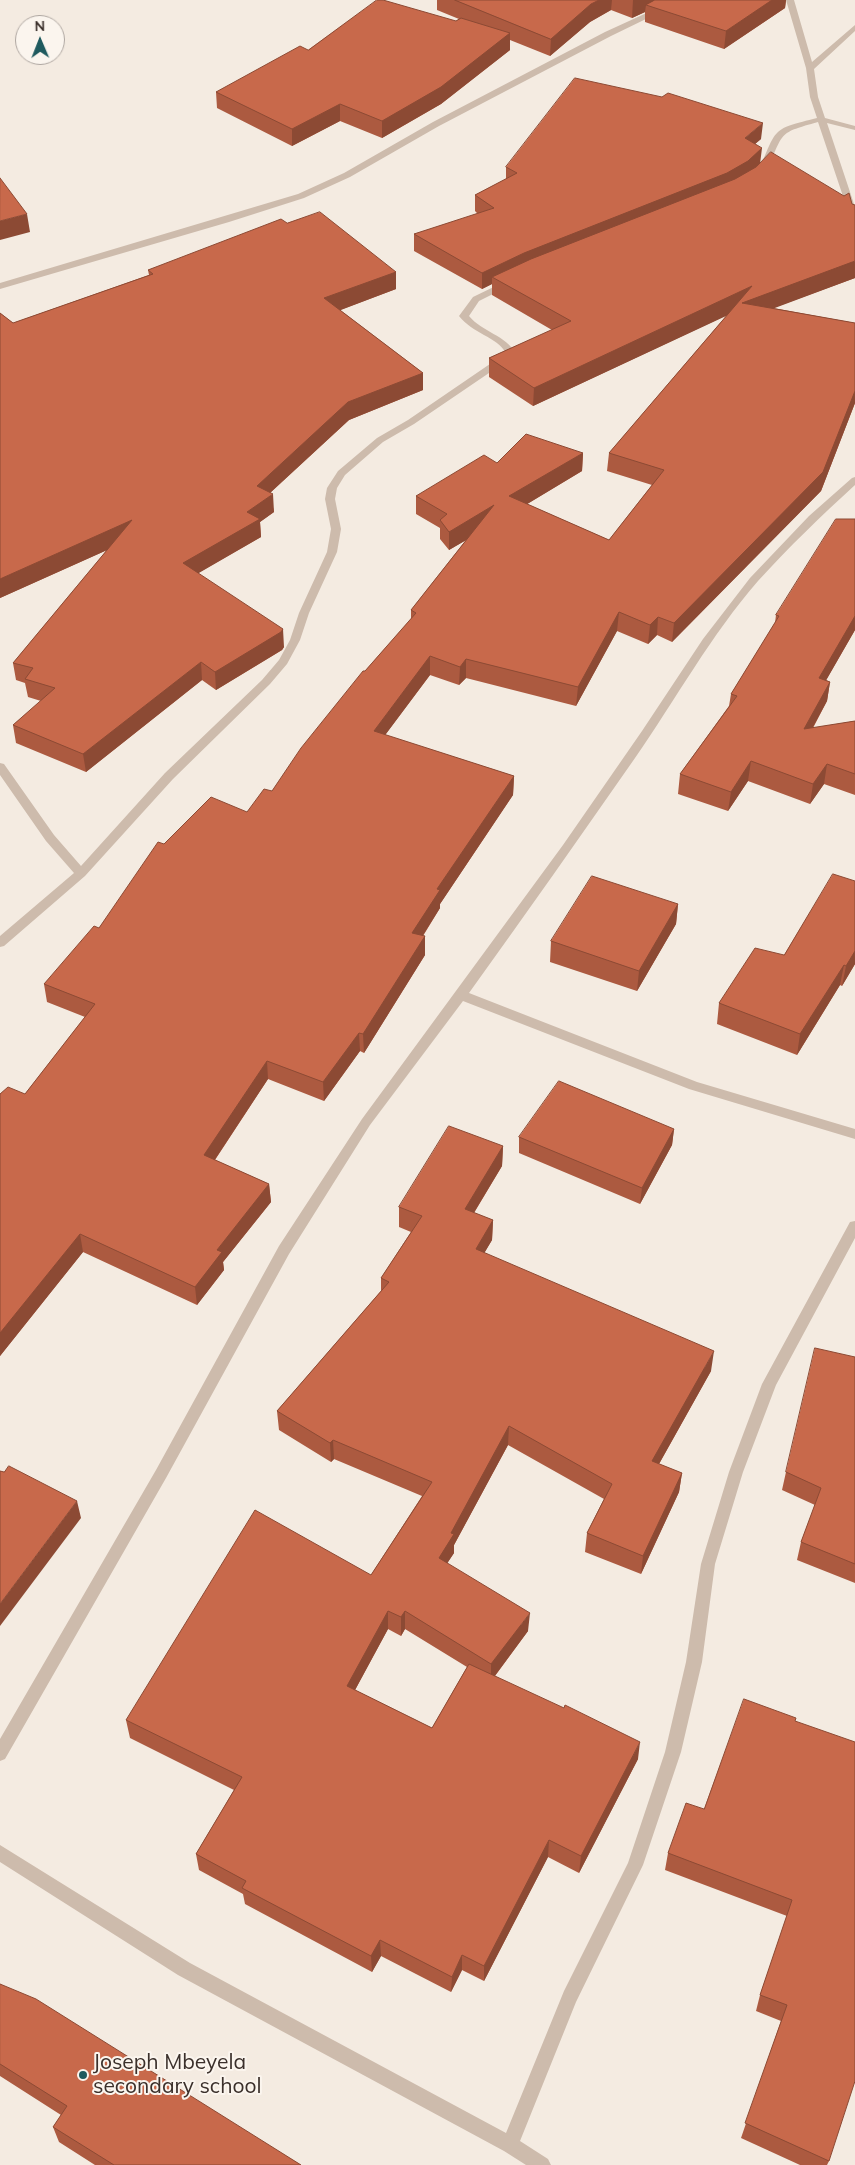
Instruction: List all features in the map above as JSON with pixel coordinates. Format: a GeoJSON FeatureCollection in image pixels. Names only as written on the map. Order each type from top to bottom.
{"type":"FeatureCollection","features":[{"type":"Feature","properties":{"kind":"street"},"geometry":{"type":"LineString","coordinates":[[0,286],[226,220],[301,196],[347,175],[436,124],[608,34],[681,0]]}},
{"type":"Feature","properties":{"kind":"street"},"geometry":{"type":"LineString","coordinates":[[790,0],[810,68],[814,97],[855,220]]}},
{"type":"Feature","properties":{"kind":"street"},"geometry":{"type":"LineString","coordinates":[[810,68],[855,27]]}},
{"type":"Feature","properties":{"kind":"street"},"geometry":{"type":"LineString","coordinates":[[756,176],[767,165],[778,135],[799,124],[822,119],[855,128]]}},
{"type":"Feature","properties":{"kind":"street"},"geometry":{"type":"LineString","coordinates":[[0,943],[81,873],[169,776],[266,682],[283,662],[332,552],[336,530],[330,499],[332,488],[341,473],[380,440],[411,422],[511,354],[510,349],[504,344],[475,327],[464,316],[471,303],[479,296],[519,277]]}},
{"type":"Feature","properties":{"kind":"street"},"geometry":{"type":"LineString","coordinates":[[0,1754],[161,1474],[284,1250],[366,1122],[461,995],[623,767],[708,641],[754,580],[813,518],[855,480]]}},
{"type":"Feature","properties":{"kind":"street"},"geometry":{"type":"LineString","coordinates":[[0,767],[50,838],[81,873]]}},
{"type":"Feature","properties":{"kind":"street"},"geometry":{"type":"LineString","coordinates":[[461,995],[693,1086],[855,1134]]}},
{"type":"Feature","properties":{"kind":"street"},"geometry":{"type":"LineString","coordinates":[[510,2145],[570,1997],[635,1865],[673,1752],[694,1662],[708,1564],[736,1472],[769,1384],[855,1226]]}},
{"type":"Feature","properties":{"kind":"street"},"geometry":{"type":"LineString","coordinates":[[0,1853],[184,1970],[510,2145],[542,2165]]}},
{"type":"Feature","properties":{"kind":"building"},"geometry":{"type":"Polygon","coordinates":[[[377,0],[383,0],[456,21],[461,18],[510,33],[441,87],[382,121],[340,104],[292,129],[216,92],[300,46],[308,50],[377,0]]]}},
{"type":"Feature","properties":{"kind":"building"},"geometry":{"type":"Polygon","coordinates":[[[455,0],[599,0],[591,4],[551,39],[455,0]]]}},
{"type":"Feature","properties":{"kind":"building"},"geometry":{"type":"Polygon","coordinates":[[[655,0],[772,0],[726,31],[646,5],[655,0]]]}},
{"type":"Feature","properties":{"kind":"building"},"geometry":{"type":"Polygon","coordinates":[[[575,78],[662,97],[668,93],[763,123],[745,138],[762,148],[748,161],[727,173],[524,253],[482,273],[414,234],[494,208],[475,195],[517,173],[506,167],[575,78]]]}},
{"type":"Feature","properties":{"kind":"building"},"geometry":{"type":"Polygon","coordinates":[[[771,152],[844,196],[849,193],[852,204],[855,205],[855,261],[742,303],[855,323],[855,391],[823,472],[674,623],[658,617],[650,625],[619,612],[578,687],[466,659],[460,667],[430,656],[374,731],[514,776],[437,889],[440,890],[412,933],[425,936],[363,1034],[359,1033],[323,1082],[267,1061],[204,1155],[269,1184],[217,1250],[222,1252],[195,1287],[80,1234],[0,1333],[0,1094],[8,1087],[25,1094],[95,1004],[44,984],[94,926],[99,928],[158,842],[164,844],[211,797],[247,812],[264,789],[272,791],[301,748],[363,671],[416,613],[411,610],[494,505],[449,532],[440,520],[447,514],[416,496],[484,455],[497,463],[526,434],[583,453],[509,496],[609,540],[664,470],[609,453],[752,286],[534,388],[489,358],[571,321],[492,277],[531,259],[735,179],[756,167],[771,152]]]}},
{"type":"Feature","properties":{"kind":"building"},"geometry":{"type":"Polygon","coordinates":[[[0,178],[27,214],[0,221],[0,178]]]}},
{"type":"Feature","properties":{"kind":"building"},"geometry":{"type":"Polygon","coordinates":[[[320,212],[396,272],[324,298],[423,373],[348,402],[257,486],[273,494],[247,512],[260,519],[183,563],[283,629],[215,672],[201,662],[83,754],[13,725],[55,688],[25,679],[33,668],[13,663],[132,520],[0,579],[0,313],[13,323],[153,274],[148,270],[281,219],[287,223],[320,212]]]}},
{"type":"Feature","properties":{"kind":"building"},"geometry":{"type":"Polygon","coordinates":[[[836,519],[855,519],[855,616],[819,678],[830,682],[804,729],[855,721],[855,774],[827,764],[813,784],[751,761],[731,792],[680,774],[737,696],[731,694],[779,616],[776,615],[836,519]]]}},
{"type":"Feature","properties":{"kind":"building"},"geometry":{"type":"Polygon","coordinates":[[[833,874],[855,881],[855,951],[800,1034],[719,1003],[755,948],[784,955],[833,874]]]}},
{"type":"Feature","properties":{"kind":"building"},"geometry":{"type":"Polygon","coordinates":[[[592,876],[678,904],[639,971],[551,941],[592,876]]]}},
{"type":"Feature","properties":{"kind":"building"},"geometry":{"type":"Polygon","coordinates":[[[559,1081],[674,1129],[642,1188],[519,1137],[559,1081]]]}},
{"type":"Feature","properties":{"kind":"building"},"geometry":{"type":"Polygon","coordinates":[[[449,1126],[503,1146],[465,1209],[493,1220],[476,1249],[714,1351],[652,1461],[682,1473],[643,1556],[587,1533],[612,1484],[509,1426],[451,1533],[454,1534],[439,1558],[530,1613],[491,1664],[405,1611],[401,1617],[388,1611],[347,1686],[432,1728],[469,1664],[564,1708],[565,1705],[640,1742],[581,1856],[549,1840],[484,1966],[462,1955],[452,1977],[380,1940],[371,1956],[242,1888],[246,1881],[196,1854],[242,1777],[126,1720],[255,1510],[371,1575],[432,1482],[333,1440],[330,1443],[277,1411],[389,1282],[381,1278],[422,1216],[399,1207],[449,1126]]]}},
{"type":"Feature","properties":{"kind":"building"},"geometry":{"type":"Polygon","coordinates":[[[815,1348],[855,1357],[855,1564],[801,1542],[821,1488],[786,1472],[815,1348]]]}},
{"type":"Feature","properties":{"kind":"building"},"geometry":{"type":"Polygon","coordinates":[[[9,1466],[77,1501],[0,1604],[0,1471],[4,1472],[9,1466]]]}},
{"type":"Feature","properties":{"kind":"building"},"geometry":{"type":"Polygon","coordinates":[[[744,1699],[796,1718],[795,1721],[855,1742],[855,2081],[829,2161],[745,2123],[787,2005],[760,1995],[792,1900],[668,1853],[686,1803],[704,1809],[744,1699]]]}},
{"type":"Feature","properties":{"kind":"building","name":"Joseph Mbeyela secondary school"},"geometry":{"type":"Polygon","coordinates":[[[0,1984],[36,1999],[301,2165],[114,2165],[53,2127],[67,2106],[0,2064],[0,1984]]]}},
{"type":"Feature","properties":{"kind":"place","name":"Joseph Mbeyela secondary school"},"geometry":{"type":"Point","coordinates":[83,2075]}}]}
